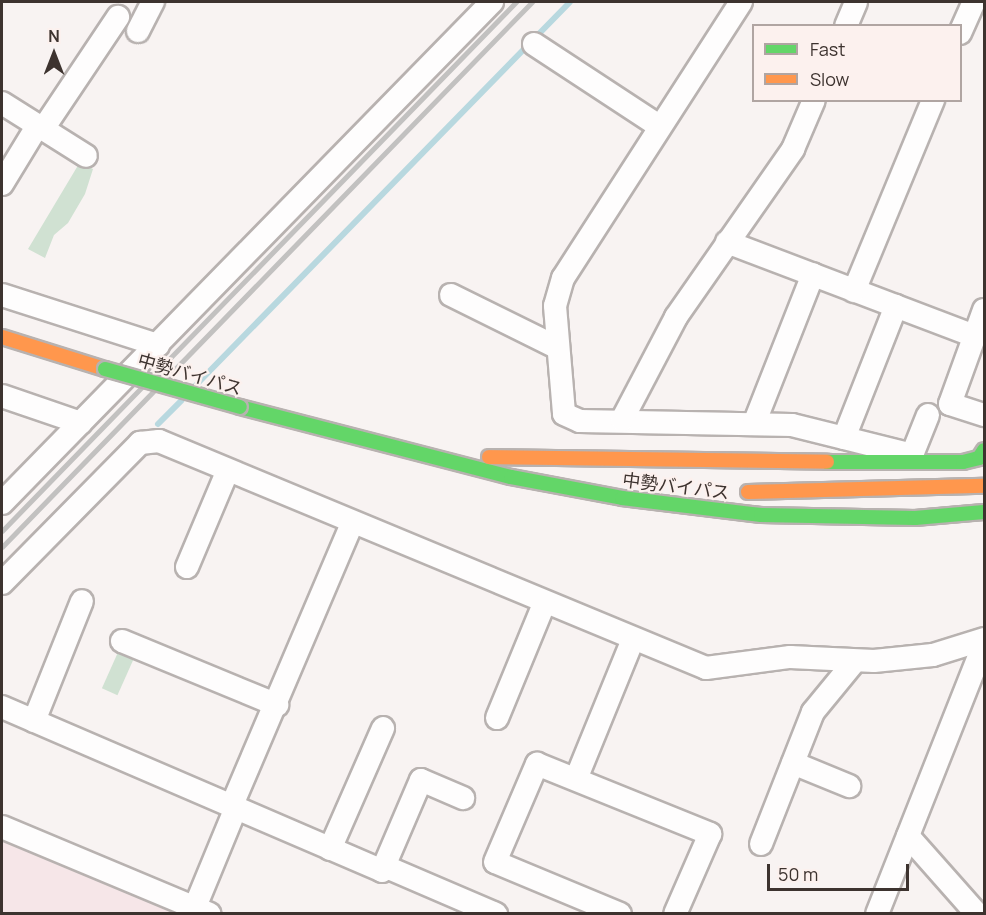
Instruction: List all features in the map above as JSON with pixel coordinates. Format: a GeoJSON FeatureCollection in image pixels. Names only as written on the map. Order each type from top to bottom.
{"type":"FeatureCollection","features":[{"type":"Feature","properties":{"kind":"highway","name":"中勢バイパス"},"geometry":{"type":"LineString","coordinates":[[2,338],[240,407],[511,477],[622,498],[797,516],[915,518],[984,512]]}},
{"type":"Feature","properties":{"kind":"highway","name":"中勢バイパス"},"geometry":{"type":"LineString","coordinates":[[370,440],[645,485]]}},
{"type":"Feature","properties":{"kind":"highway"},"geometry":{"type":"LineString","coordinates":[[469,457],[922,464],[963,462],[979,458],[984,450]]}},
{"type":"Feature","properties":{"kind":"highway","name":"中勢バイパス"},"geometry":{"type":"LineString","coordinates":[[736,491],[928,491],[984,486]]}},
{"type":"Feature","properties":{"kind":"highway"},"geometry":{"type":"LineString","coordinates":[[797,516],[933,532]]}},
{"type":"Feature","properties":{"kind":"street"},"geometry":{"type":"LineString","coordinates":[[138,32],[153,2]]}},
{"type":"Feature","properties":{"kind":"street"},"geometry":{"type":"LineString","coordinates":[[2,503],[492,2]]}},
{"type":"Feature","properties":{"kind":"street"},"geometry":{"type":"LineString","coordinates":[[741,2],[658,126],[563,278],[555,306],[556,347],[564,414],[580,421],[792,425],[912,455],[928,415]]}},
{"type":"Feature","properties":{"kind":"street"},"geometry":{"type":"LineString","coordinates":[[847,24],[856,2]]}},
{"type":"Feature","properties":{"kind":"street"},"geometry":{"type":"LineString","coordinates":[[962,29],[974,2]]}},
{"type":"Feature","properties":{"kind":"street"},"geometry":{"type":"LineString","coordinates":[[2,184],[118,17]]}},
{"type":"Feature","properties":{"kind":"street"},"geometry":{"type":"LineString","coordinates":[[534,44],[658,126]]}},
{"type":"Feature","properties":{"kind":"street"},"geometry":{"type":"LineString","coordinates":[[622,420],[676,317],[793,149],[813,102]]}},
{"type":"Feature","properties":{"kind":"street"},"geometry":{"type":"LineString","coordinates":[[854,291],[932,102]]}},
{"type":"Feature","properties":{"kind":"street"},"geometry":{"type":"LineString","coordinates":[[2,103],[86,156]]}},
{"type":"Feature","properties":{"kind":"street"},"geometry":{"type":"LineString","coordinates":[[727,242],[975,336]]}},
{"type":"Feature","properties":{"kind":"street"},"geometry":{"type":"LineString","coordinates":[[754,424],[813,274]]}},
{"type":"Feature","properties":{"kind":"street"},"geometry":{"type":"LineString","coordinates":[[2,295],[158,345]]}},
{"type":"Feature","properties":{"kind":"street"},"geometry":{"type":"LineString","coordinates":[[451,295],[556,347]]}},
{"type":"Feature","properties":{"kind":"street"},"geometry":{"type":"LineString","coordinates":[[844,438],[896,306]]}},
{"type":"Feature","properties":{"kind":"street"},"geometry":{"type":"LineString","coordinates":[[984,310],[950,405],[984,415]]}},
{"type":"Feature","properties":{"kind":"street"},"geometry":{"type":"LineString","coordinates":[[2,396],[81,423]]}},
{"type":"Feature","properties":{"kind":"street"},"geometry":{"type":"LineString","coordinates":[[2,583],[140,443],[159,441],[544,604],[706,668],[790,657],[854,662],[933,655],[984,639]]}},
{"type":"Feature","properties":{"kind":"street"},"geometry":{"type":"LineString","coordinates":[[187,567],[228,470]]}},
{"type":"Feature","properties":{"kind":"street"},"geometry":{"type":"LineString","coordinates":[[2,827],[202,910],[233,808],[352,522]]}},
{"type":"Feature","properties":{"kind":"street"},"geometry":{"type":"LineString","coordinates":[[34,721],[82,601]]}},
{"type":"Feature","properties":{"kind":"street"},"geometry":{"type":"LineString","coordinates":[[497,718],[544,604]]}},
{"type":"Feature","properties":{"kind":"street"},"geometry":{"type":"LineString","coordinates":[[576,779],[633,639]]}},
{"type":"Feature","properties":{"kind":"street"},"geometry":{"type":"LineString","coordinates":[[122,641],[276,705]]}},
{"type":"Feature","properties":{"kind":"street"},"geometry":{"type":"LineString","coordinates":[[877,914],[984,644]]}},
{"type":"Feature","properties":{"kind":"street"},"geometry":{"type":"LineString","coordinates":[[761,844],[813,712],[854,662]]}},
{"type":"Feature","properties":{"kind":"street"},"geometry":{"type":"LineString","coordinates":[[2,707],[382,871],[421,780],[464,798]]}},
{"type":"Feature","properties":{"kind":"street"},"geometry":{"type":"LineString","coordinates":[[330,849],[383,728]]}},
{"type":"Feature","properties":{"kind":"street"},"geometry":{"type":"LineString","coordinates":[[793,763],[849,786]]}},
{"type":"Feature","properties":{"kind":"street"},"geometry":{"type":"LineString","coordinates":[[620,914],[495,862],[537,764],[710,834],[675,914]]}},
{"type":"Feature","properties":{"kind":"street"},"geometry":{"type":"LineString","coordinates":[[908,836],[977,914]]}},
{"type":"Feature","properties":{"kind":"street"},"geometry":{"type":"LineString","coordinates":[[384,866],[496,914]]}},
{"type":"Feature","properties":{"kind":"shaded area"},"geometry":{"type":"Polygon","coordinates":[[[2,837],[190,913],[2,913],[2,837]]]}},
{"type":"Feature","properties":{"kind":"green space"},"geometry":{"type":"Polygon","coordinates":[[[80,162],[93,169],[85,194],[68,223],[54,235],[45,258],[28,249],[80,162]]]}},
{"type":"Feature","properties":{"kind":"green space"},"geometry":{"type":"Polygon","coordinates":[[[119,650],[135,657],[117,695],[102,688],[119,650]]]}},
{"type":"Feature","properties":{"kind":"waterway"},"geometry":{"type":"LineString","coordinates":[[196,385],[570,2]]}},
{"type":"Feature","properties":{"kind":"waterway"},"geometry":{"type":"LineString","coordinates":[[158,424],[181,401]]}},
{"type":"Feature","properties":{"kind":"railway"},"geometry":{"type":"LineString","coordinates":[[2,531],[516,2]]}},
{"type":"Feature","properties":{"kind":"railway"},"geometry":{"type":"LineString","coordinates":[[2,547],[532,2]]}},
{"type":"Feature","properties":{"kind":"traffic: fast"},"geometry":{"type":"LineString","coordinates":[[105,369],[240,407]]}},
{"type":"Feature","properties":{"kind":"traffic: fast"},"geometry":{"type":"LineString","coordinates":[[240,407],[511,477],[622,498],[761,515],[915,518],[984,512]]}},
{"type":"Feature","properties":{"kind":"traffic: fast"},"geometry":{"type":"LineString","coordinates":[[827,462],[963,462],[979,458],[984,450]]}},
{"type":"Feature","properties":{"kind":"traffic: slow"},"geometry":{"type":"LineString","coordinates":[[2,337],[105,369]]}},
{"type":"Feature","properties":{"kind":"traffic: slow"},"geometry":{"type":"LineString","coordinates":[[489,457],[827,462]]}},
{"type":"Feature","properties":{"kind":"traffic: slow"},"geometry":{"type":"LineString","coordinates":[[748,492],[984,486]]}}]}
